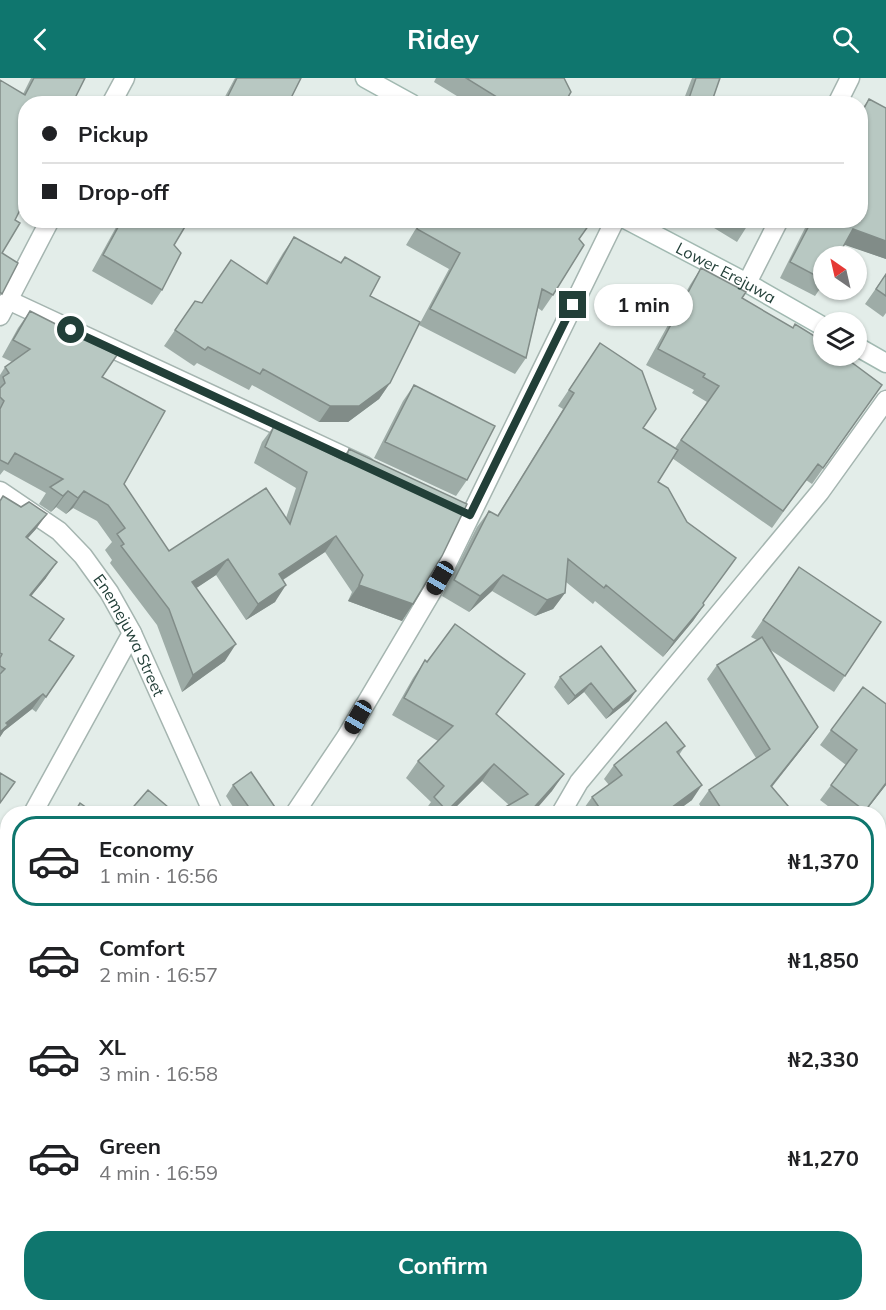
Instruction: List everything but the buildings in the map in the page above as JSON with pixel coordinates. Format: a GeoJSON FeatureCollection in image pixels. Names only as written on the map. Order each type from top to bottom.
{"type":"FeatureCollection","features":[{"type":"Feature","properties":{"kind":"street"},"geometry":{"type":"LineString","coordinates":[[115,96],[125,78]]}},
{"type":"Feature","properties":{"kind":"street"},"geometry":{"type":"LineString","coordinates":[[365,78],[398,96]]}},
{"type":"Feature","properties":{"kind":"street"},"geometry":{"type":"LineString","coordinates":[[841,96],[850,78]]}},
{"type":"Feature","properties":{"kind":"street"},"geometry":{"type":"LineString","coordinates":[[46,228],[4,308],[384,475]]}},
{"type":"Feature","properties":{"kind":"street"},"geometry":{"type":"LineString","coordinates":[[300,806],[352,727],[440,578],[464,512],[611,228]]}},
{"type":"Feature","properties":{"kind":"street","name":"Lower Erejuwa"},"geometry":{"type":"LineString","coordinates":[[642,228],[813,321]]}},
{"type":"Feature","properties":{"kind":"street"},"geometry":{"type":"LineString","coordinates":[[747,283],[775,228]]}},
{"type":"Feature","properties":{"kind":"street"},"geometry":{"type":"LineString","coordinates":[[867,352],[886,363]]}},
{"type":"Feature","properties":{"kind":"street"},"geometry":{"type":"LineString","coordinates":[[565,806],[579,782],[820,492],[886,400]]}},
{"type":"Feature","properties":{"kind":"street","name":"Enemejuwa Street"},"geometry":{"type":"LineString","coordinates":[[0,491],[59,531],[82,556],[109,592],[132,633],[210,806]]}},
{"type":"Feature","properties":{"kind":"street"},"geometry":{"type":"LineString","coordinates":[[37,806],[132,633]]}},
{"type":"Feature","properties":{"kind":"route"},"geometry":{"type":"LineString","coordinates":[[71,330],[470,515],[573,305]]}}]}
